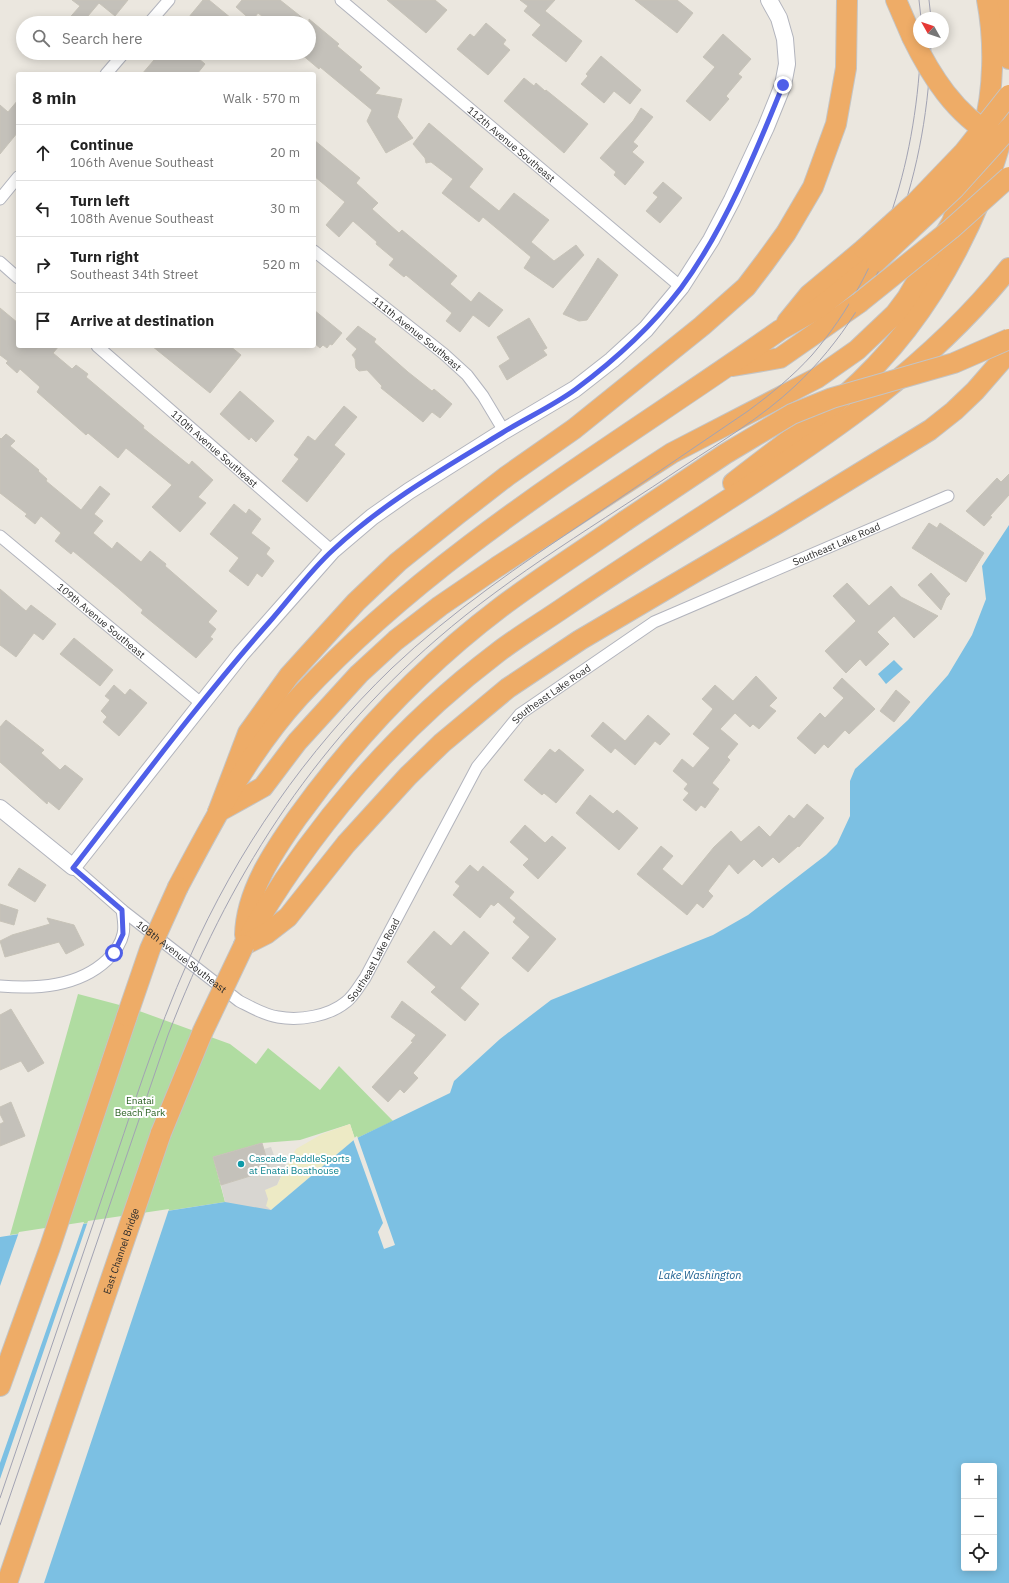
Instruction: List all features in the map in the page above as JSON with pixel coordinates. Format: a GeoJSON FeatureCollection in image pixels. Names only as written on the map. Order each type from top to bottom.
{"type":"FeatureCollection","features":[{"type":"Feature","properties":{"kind":"highway"},"geometry":{"type":"LineString","coordinates":[[218,812],[248,732],[289,676],[356,602],[398,562],[458,514],[507,476],[574,429],[702,326],[746,287],[761,268],[786,233],[813,187],[836,124],[846,68],[847,0]]}},
{"type":"Feature","properties":{"kind":"highway"},"geometry":{"type":"LineString","coordinates":[[896,0],[922,58],[945,93],[974,122],[1009,145]]}},
{"type":"Feature","properties":{"kind":"highway"},"geometry":{"type":"LineString","coordinates":[[218,812],[263,787],[297,742],[360,674],[396,640],[440,606],[543,536],[672,453],[830,370],[857,350],[895,314],[907,298],[952,222],[979,146],[988,114],[991,80],[992,48],[987,0]]}},
{"type":"Feature","properties":{"kind":"highway"},"geometry":{"type":"LineString","coordinates":[[1002,0],[1009,59]]}},
{"type":"Feature","properties":{"kind":"highway"},"geometry":{"type":"LineString","coordinates":[[0,1386],[52,1239],[150,949],[178,887],[218,812],[262,744],[298,698],[380,617],[438,568],[500,522],[780,330],[819,308],[870,256],[916,202],[964,152],[1009,95]]}},
{"type":"Feature","properties":{"kind":"highway"},"geometry":{"type":"LineString","coordinates":[[625,566],[845,395],[882,358],[910,325],[935,291],[970,223],[998,153],[1009,103]]}},
{"type":"Feature","properties":{"kind":"highway"},"geometry":{"type":"LineString","coordinates":[[870,256],[954,188],[1009,128]]}},
{"type":"Feature","properties":{"kind":"highway"},"geometry":{"type":"LineString","coordinates":[[728,367],[780,358],[859,303],[951,229],[1009,177]]}},
{"type":"Feature","properties":{"kind":"highway"},"geometry":{"type":"LineString","coordinates":[[255,928],[308,845],[382,755],[422,715],[462,680],[499,651],[625,566],[822,438],[876,398],[925,357],[965,318],[1007,271]]}},
{"type":"Feature","properties":{"kind":"highway"},"geometry":{"type":"LineString","coordinates":[[255,928],[260,878],[288,830],[337,766],[387,710],[443,655],[501,607],[725,454],[792,414],[832,398],[954,362],[1009,339]]}},
{"type":"Feature","properties":{"kind":"highway"},"geometry":{"type":"LineString","coordinates":[[255,928],[288,916],[346,844],[408,776],[448,739],[508,688],[580,640],[775,525],[930,430],[975,391],[1009,352]]}},
{"type":"Feature","properties":{"kind":"highway","name":"East Channel Bridge"},"geometry":{"type":"LineString","coordinates":[[7,1582],[161,1132],[203,1031],[244,945],[255,928]]}},
{"type":"Feature","properties":{"kind":"street"},"geometry":{"type":"LineString","coordinates":[[155,16],[169,0]]}},
{"type":"Feature","properties":{"kind":"street","name":"112th Avenue Southeast"},"geometry":{"type":"LineString","coordinates":[[341,0],[681,287]]}},
{"type":"Feature","properties":{"kind":"street"},"geometry":{"type":"LineString","coordinates":[[73,868],[241,654],[332,551],[372,517],[409,490],[575,389],[612,360],[646,329],[681,287],[711,240],[732,200],[766,127],[783,85],[787,64],[785,39],[779,18],[769,0]]}},
{"type":"Feature","properties":{"kind":"street"},"geometry":{"type":"LineString","coordinates":[[108,72],[118,60]]}},
{"type":"Feature","properties":{"kind":"street"},"geometry":{"type":"LineString","coordinates":[[0,199],[16,179]]}},
{"type":"Feature","properties":{"kind":"street","name":"111th Avenue Southeast"},"geometry":{"type":"LineString","coordinates":[[316,253],[444,354],[466,375],[483,396],[504,431]]}},
{"type":"Feature","properties":{"kind":"street"},"geometry":{"type":"LineString","coordinates":[[0,262],[16,276]]}},
{"type":"Feature","properties":{"kind":"street","name":"110th Avenue Southeast"},"geometry":{"type":"LineString","coordinates":[[99,348],[332,551]]}},
{"type":"Feature","properties":{"kind":"street","name":"Southeast Lake Road"},"geometry":{"type":"LineString","coordinates":[[278,1017],[298,1018],[319,1015],[347,1002],[355,993],[477,767],[520,714],[654,622],[948,496]]}},
{"type":"Feature","properties":{"kind":"street","name":"109th Avenue Southeast"},"geometry":{"type":"LineString","coordinates":[[0,536],[202,704]]}},
{"type":"Feature","properties":{"kind":"street","name":"108th Avenue Southeast"},"geometry":{"type":"LineString","coordinates":[[1,811],[73,868],[122,910],[239,1000],[258,1011],[278,1017]]}},
{"type":"Feature","properties":{"kind":"street"},"geometry":{"type":"LineString","coordinates":[[0,986],[24,988],[61,984],[82,977],[99,967],[114,953],[123,934],[122,910]]}},
{"type":"Feature","properties":{"kind":"green space","name":"Enatai Beach Park"},"geometry":{"type":"Polygon","coordinates":[[[78,994],[131,1008],[230,1044],[256,1064],[268,1048],[320,1090],[339,1066],[393,1121],[355,1139],[350,1124],[300,1140],[262,1143],[213,1157],[225,1202],[10,1235],[78,994]]]}},
{"type":"Feature","properties":{"kind":"sand"},"geometry":{"type":"Polygon","coordinates":[[[350,1124],[355,1139],[271,1210],[266,1206],[264,1190],[277,1185],[296,1149],[322,1134],[350,1124]]]}},
{"type":"Feature","properties":{"kind":"shaded area"},"geometry":{"type":"Polygon","coordinates":[[[271,1147],[275,1158],[286,1165],[277,1185],[265,1190],[268,1199],[266,1206],[271,1210],[272,1227],[225,1202],[221,1185],[270,1170],[264,1149],[271,1147]]]}},
{"type":"Feature","properties":{"kind":"water","name":"Lake Washington"},"geometry":{"type":"Polygon","coordinates":[[[1009,525],[1009,1583],[0,1583],[0,1237],[225,1202],[271,1210],[355,1139],[450,1093],[454,1081],[500,1039],[551,1000],[713,935],[748,915],[826,855],[837,844],[850,816],[850,781],[855,769],[908,720],[948,675],[972,635],[986,599],[982,566],[1009,525]]]}},
{"type":"Feature","properties":{"kind":"water"},"geometry":{"type":"Polygon","coordinates":[[[894,660],[903,669],[886,684],[878,674],[894,660]]]}},
{"type":"Feature","properties":{"kind":"pier"},"geometry":{"type":"Polygon","coordinates":[[[357,1136],[395,1245],[384,1249],[378,1232],[383,1223],[353,1139],[357,1136]]]}},
{"type":"Feature","properties":{"kind":"pier"},"geometry":{"type":"Polygon","coordinates":[[[169,1209],[44,1583],[0,1583],[0,1479],[88,1221],[169,1209]]]}},
{"type":"Feature","properties":{"kind":"pier"},"geometry":{"type":"Polygon","coordinates":[[[84,1222],[0,1463],[0,1286],[19,1232],[84,1222]]]}},
{"type":"Feature","properties":{"kind":"building"},"geometry":{"type":"Polygon","coordinates":[[[72,0],[128,0],[115,16],[99,3],[88,16],[71,16],[80,6],[72,0]]]}},
{"type":"Feature","properties":{"kind":"building"},"geometry":{"type":"Polygon","coordinates":[[[203,0],[209,0],[228,16],[190,16],[203,0]]]}},
{"type":"Feature","properties":{"kind":"building"},"geometry":{"type":"Polygon","coordinates":[[[242,0],[280,0],[300,16],[262,16],[258,13],[256,16],[246,16],[236,7],[242,0]]]}},
{"type":"Feature","properties":{"kind":"building"},"geometry":{"type":"Polygon","coordinates":[[[387,0],[435,0],[447,10],[426,33],[387,0]]]}},
{"type":"Feature","properties":{"kind":"building"},"geometry":{"type":"Polygon","coordinates":[[[520,0],[555,0],[545,11],[582,41],[566,62],[532,35],[541,25],[524,11],[528,6],[520,0]]]}},
{"type":"Feature","properties":{"kind":"building"},"geometry":{"type":"Polygon","coordinates":[[[635,0],[677,0],[693,13],[677,33],[635,0]]]}},
{"type":"Feature","properties":{"kind":"building"},"geometry":{"type":"Polygon","coordinates":[[[486,23],[506,40],[503,44],[510,50],[488,75],[457,49],[470,34],[474,37],[486,23]]]}},
{"type":"Feature","properties":{"kind":"building"},"geometry":{"type":"Polygon","coordinates":[[[316,25],[339,44],[337,46],[362,67],[359,70],[380,88],[375,94],[402,99],[397,117],[413,138],[386,153],[367,121],[372,110],[320,67],[319,69],[308,60],[316,60],[316,25]]]}},
{"type":"Feature","properties":{"kind":"building"},"geometry":{"type":"Polygon","coordinates":[[[723,34],[751,59],[738,74],[742,77],[726,96],[729,99],[710,121],[686,101],[715,67],[703,57],[723,34]]]}},
{"type":"Feature","properties":{"kind":"building"},"geometry":{"type":"Polygon","coordinates":[[[601,56],[641,90],[630,104],[614,91],[604,103],[581,84],[588,76],[586,74],[601,56]]]}},
{"type":"Feature","properties":{"kind":"building"},"geometry":{"type":"Polygon","coordinates":[[[154,60],[200,60],[205,64],[199,72],[144,72],[154,60]]]}},
{"type":"Feature","properties":{"kind":"building"},"geometry":{"type":"Polygon","coordinates":[[[524,78],[534,86],[536,83],[545,91],[546,90],[588,124],[564,153],[504,101],[524,78]]]}},
{"type":"Feature","properties":{"kind":"building"},"geometry":{"type":"Polygon","coordinates":[[[16,102],[16,134],[0,154],[0,105],[8,112],[16,102]]]}},
{"type":"Feature","properties":{"kind":"building"},"geometry":{"type":"Polygon","coordinates":[[[641,108],[653,117],[633,142],[638,146],[632,152],[644,162],[625,185],[614,175],[616,172],[600,158],[633,121],[641,108]]]}},
{"type":"Feature","properties":{"kind":"building"},"geometry":{"type":"Polygon","coordinates":[[[429,123],[483,169],[469,187],[499,211],[514,193],[549,220],[531,242],[554,261],[576,245],[584,255],[553,288],[524,268],[531,257],[483,217],[479,222],[442,193],[453,179],[431,162],[426,163],[425,158],[413,144],[429,123]]]}},
{"type":"Feature","properties":{"kind":"building"},"geometry":{"type":"Polygon","coordinates":[[[316,142],[360,178],[356,183],[378,203],[372,209],[399,233],[402,230],[457,276],[450,284],[471,302],[479,292],[503,310],[489,327],[473,315],[460,332],[446,321],[452,313],[406,275],[404,277],[389,265],[394,259],[376,244],[377,242],[353,221],[339,237],[326,225],[345,202],[316,178],[316,142]]]}},
{"type":"Feature","properties":{"kind":"building"},"geometry":{"type":"Polygon","coordinates":[[[663,182],[682,198],[660,223],[646,211],[658,197],[653,193],[663,182]]]}},
{"type":"Feature","properties":{"kind":"building"},"geometry":{"type":"Polygon","coordinates":[[[598,258],[618,275],[587,320],[579,321],[563,314],[598,258]]]}},
{"type":"Feature","properties":{"kind":"building"},"geometry":{"type":"Polygon","coordinates":[[[0,308],[16,321],[16,348],[57,348],[53,353],[72,369],[76,365],[88,374],[86,377],[144,426],[143,428],[189,465],[192,461],[213,480],[198,497],[206,503],[180,532],[152,507],[172,485],[126,448],[118,458],[88,433],[86,435],[37,392],[40,387],[20,369],[17,373],[6,363],[8,361],[0,355],[0,308]]]}},
{"type":"Feature","properties":{"kind":"building"},"geometry":{"type":"Polygon","coordinates":[[[316,312],[342,333],[332,345],[330,344],[327,348],[323,345],[320,348],[316,345],[316,312]]]}},
{"type":"Feature","properties":{"kind":"building"},"geometry":{"type":"Polygon","coordinates":[[[529,318],[547,348],[543,350],[547,355],[507,380],[499,366],[510,359],[497,337],[529,318]]]}},
{"type":"Feature","properties":{"kind":"building"},"geometry":{"type":"Polygon","coordinates":[[[358,326],[376,339],[374,342],[408,372],[432,391],[434,389],[452,404],[440,418],[432,412],[423,422],[381,388],[382,386],[367,370],[359,371],[356,368],[355,359],[352,355],[357,349],[346,339],[358,326]]]}},
{"type":"Feature","properties":{"kind":"building"},"geometry":{"type":"Polygon","coordinates":[[[154,348],[232,348],[241,355],[210,393],[154,348]]]}},
{"type":"Feature","properties":{"kind":"building"},"geometry":{"type":"Polygon","coordinates":[[[240,391],[274,421],[256,442],[251,437],[249,440],[220,414],[240,391]]]}},
{"type":"Feature","properties":{"kind":"building"},"geometry":{"type":"Polygon","coordinates":[[[344,406],[357,417],[334,445],[345,454],[307,502],[282,481],[299,459],[294,455],[308,436],[315,441],[344,406]]]}},
{"type":"Feature","properties":{"kind":"building"},"geometry":{"type":"Polygon","coordinates":[[[6,434],[15,441],[10,446],[39,470],[38,471],[47,479],[46,481],[81,510],[100,486],[110,494],[94,514],[103,521],[93,533],[112,549],[117,542],[141,562],[150,551],[217,611],[208,622],[216,629],[210,637],[213,639],[196,658],[141,613],[143,610],[119,589],[73,551],[71,554],[55,541],[61,533],[41,516],[35,524],[25,516],[27,514],[0,493],[0,438],[1,439],[6,434]]]}},
{"type":"Feature","properties":{"kind":"building"},"geometry":{"type":"Polygon","coordinates":[[[1009,474],[1009,495],[990,516],[992,517],[984,526],[966,511],[997,478],[1001,482],[1009,474]]]}},
{"type":"Feature","properties":{"kind":"building"},"geometry":{"type":"Polygon","coordinates":[[[234,504],[246,514],[249,509],[261,519],[251,533],[270,548],[266,554],[274,561],[262,577],[257,573],[248,586],[229,571],[239,558],[210,534],[234,504]]]}},
{"type":"Feature","properties":{"kind":"building"},"geometry":{"type":"Polygon","coordinates":[[[929,523],[937,528],[940,523],[984,553],[966,582],[912,548],[929,523]]]}},
{"type":"Feature","properties":{"kind":"building"},"geometry":{"type":"Polygon","coordinates":[[[931,573],[950,594],[946,598],[941,610],[918,585],[931,573]]]}},
{"type":"Feature","properties":{"kind":"building"},"geometry":{"type":"Polygon","coordinates":[[[847,583],[869,606],[891,586],[901,597],[938,616],[914,638],[894,616],[877,632],[889,644],[866,666],[860,659],[846,673],[825,651],[856,621],[833,596],[847,583]]]}},
{"type":"Feature","properties":{"kind":"building"},"geometry":{"type":"Polygon","coordinates":[[[0,589],[26,611],[31,605],[56,624],[43,640],[34,633],[16,657],[0,645],[0,589]]]}},
{"type":"Feature","properties":{"kind":"building"},"geometry":{"type":"Polygon","coordinates":[[[74,638],[113,670],[100,686],[60,654],[74,638]]]}},
{"type":"Feature","properties":{"kind":"building"},"geometry":{"type":"Polygon","coordinates":[[[756,676],[777,698],[769,706],[776,711],[759,729],[753,724],[750,727],[735,713],[720,729],[738,744],[727,757],[730,760],[712,783],[719,789],[705,808],[701,805],[696,811],[683,800],[689,793],[684,789],[688,784],[673,771],[682,759],[693,768],[710,748],[693,734],[713,709],[702,699],[715,685],[733,701],[756,676]]]}},
{"type":"Feature","properties":{"kind":"building"},"geometry":{"type":"Polygon","coordinates":[[[842,678],[875,709],[849,734],[845,730],[828,748],[824,744],[815,754],[797,738],[820,713],[825,718],[844,698],[833,688],[842,678]]]}},
{"type":"Feature","properties":{"kind":"building"},"geometry":{"type":"Polygon","coordinates":[[[114,685],[125,695],[130,689],[147,703],[119,736],[103,722],[107,717],[101,711],[110,700],[105,696],[114,685]]]}},
{"type":"Feature","properties":{"kind":"building"},"geometry":{"type":"Polygon","coordinates":[[[896,690],[910,702],[894,722],[880,711],[896,690]]]}},
{"type":"Feature","properties":{"kind":"building"},"geometry":{"type":"Polygon","coordinates":[[[648,715],[670,734],[660,745],[655,741],[635,765],[615,748],[611,753],[591,736],[603,722],[625,741],[648,715]]]}},
{"type":"Feature","properties":{"kind":"building"},"geometry":{"type":"Polygon","coordinates":[[[6,720],[44,750],[41,753],[60,770],[65,765],[83,779],[59,810],[48,801],[47,804],[0,762],[0,727],[6,720]]]}},
{"type":"Feature","properties":{"kind":"building"},"geometry":{"type":"Polygon","coordinates":[[[550,749],[555,753],[559,749],[584,770],[556,803],[544,793],[542,795],[524,780],[550,749]]]}},
{"type":"Feature","properties":{"kind":"building"},"geometry":{"type":"Polygon","coordinates":[[[590,795],[613,814],[617,810],[638,828],[619,850],[576,813],[590,795]]]}},
{"type":"Feature","properties":{"kind":"building"},"geometry":{"type":"Polygon","coordinates":[[[807,804],[824,818],[799,847],[798,846],[779,863],[773,857],[762,867],[754,859],[738,874],[729,864],[708,891],[713,896],[703,908],[697,903],[687,915],[637,874],[661,846],[673,856],[662,869],[682,886],[714,847],[731,831],[741,842],[759,826],[770,837],[789,815],[794,819],[807,804]]]}},
{"type":"Feature","properties":{"kind":"building"},"geometry":{"type":"Polygon","coordinates":[[[525,825],[545,843],[552,836],[566,848],[538,879],[523,865],[529,859],[510,842],[525,825]]]}},
{"type":"Feature","properties":{"kind":"building"},"geometry":{"type":"Polygon","coordinates":[[[470,865],[478,872],[483,866],[514,892],[509,898],[556,939],[528,972],[512,958],[530,937],[513,922],[516,918],[498,902],[494,906],[491,904],[480,918],[453,895],[460,886],[455,882],[470,865]]]}},
{"type":"Feature","properties":{"kind":"building"},"geometry":{"type":"Polygon","coordinates":[[[19,868],[46,885],[35,902],[8,885],[19,868]]]}},
{"type":"Feature","properties":{"kind":"building"},"geometry":{"type":"Polygon","coordinates":[[[0,904],[18,910],[14,925],[0,921],[0,904]]]}},
{"type":"Feature","properties":{"kind":"building"},"geometry":{"type":"Polygon","coordinates":[[[47,918],[74,925],[84,945],[66,954],[59,942],[5,957],[0,941],[12,935],[50,924],[47,918]]]}},
{"type":"Feature","properties":{"kind":"building"},"geometry":{"type":"Polygon","coordinates":[[[434,931],[451,946],[464,931],[489,953],[460,988],[479,1004],[465,1021],[431,992],[436,987],[407,962],[434,931]]]}},
{"type":"Feature","properties":{"kind":"building"},"geometry":{"type":"Polygon","coordinates":[[[402,1001],[446,1035],[413,1073],[418,1078],[404,1093],[400,1089],[388,1102],[372,1087],[413,1042],[411,1041],[416,1035],[391,1017],[402,1001]]]}},
{"type":"Feature","properties":{"kind":"building"},"geometry":{"type":"Polygon","coordinates":[[[11,1009],[44,1063],[28,1072],[21,1061],[0,1070],[0,1015],[11,1009]]]}},
{"type":"Feature","properties":{"kind":"building"},"geometry":{"type":"Polygon","coordinates":[[[11,1102],[25,1136],[0,1146],[0,1124],[4,1122],[0,1114],[0,1107],[11,1102]]]}},
{"type":"Feature","properties":{"kind":"building","name":"Cascade PaddleSports at Enatai Boathouse"},"geometry":{"type":"Polygon","coordinates":[[[262,1143],[270,1170],[221,1185],[213,1157],[262,1143]]]}},
{"type":"Feature","properties":{"kind":"tram line"},"geometry":{"type":"LineString","coordinates":[[919,0],[920,12]]}},
{"type":"Feature","properties":{"kind":"tram line"},"geometry":{"type":"LineString","coordinates":[[929,0],[930,12]]}},
{"type":"Feature","properties":{"kind":"tram line"},"geometry":{"type":"LineString","coordinates":[[0,1498],[165,1016],[208,919],[229,879],[252,841],[276,804],[331,733],[392,668],[438,627],[512,571],[748,411],[782,384],[812,355],[838,321],[860,286],[878,248],[893,208],[904,168],[913,126],[921,48]]}},
{"type":"Feature","properties":{"kind":"tram line"},"geometry":{"type":"LineString","coordinates":[[0,1525],[168,1035],[217,923],[246,870],[277,820],[312,772],[350,725],[391,681],[437,639],[466,615],[527,570],[727,438],[769,408],[795,386],[827,351],[855,313],[878,272],[897,228],[911,183],[922,136],[928,89],[931,48]]}},
{"type":"Feature","properties":{"kind":"place","name":"Cascade PaddleSports at Enatai Boathouse"},"geometry":{"type":"Point","coordinates":[241,1164]}},
{"type":"Feature","properties":{"kind":"route"},"geometry":{"type":"LineString","coordinates":[[114,953],[123,934],[122,910],[73,868],[241,654],[332,551],[372,517],[409,490],[575,389],[612,360],[646,329],[681,287],[711,240],[732,200],[766,127],[783,85]]}}]}
